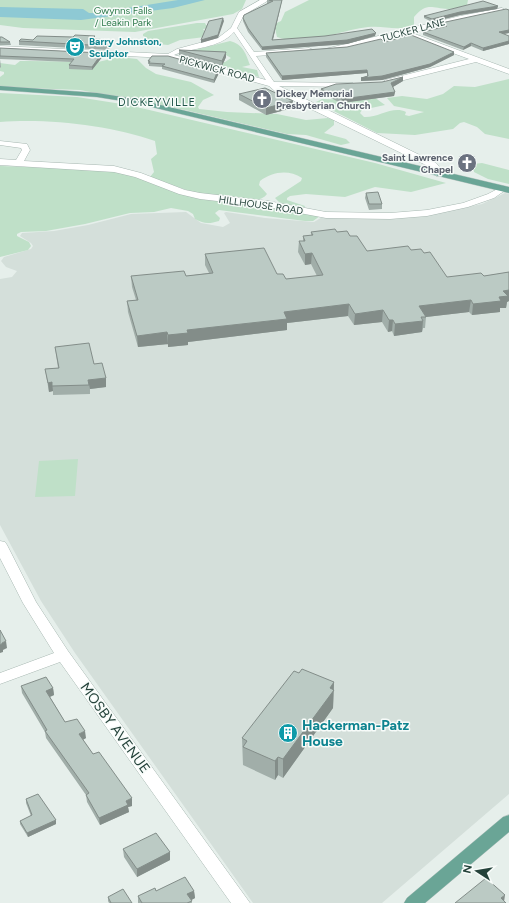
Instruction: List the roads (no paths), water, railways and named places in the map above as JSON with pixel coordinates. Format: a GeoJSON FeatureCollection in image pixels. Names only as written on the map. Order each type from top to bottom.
{"type":"FeatureCollection","features":[{"type":"Feature","properties":{"kind":"main road"},"geometry":{"type":"LineString","coordinates":[[0,88],[76,93],[124,99],[283,135],[332,149]]}},
{"type":"Feature","properties":{"kind":"main road"},"geometry":{"type":"LineString","coordinates":[[0,91],[63,95],[116,101],[274,138],[332,149],[506,190]]}},
{"type":"Feature","properties":{"kind":"main road"},"geometry":{"type":"LineString","coordinates":[[413,903],[509,822]]}},
{"type":"Feature","properties":{"kind":"street"},"geometry":{"type":"LineString","coordinates":[[168,56],[173,53],[224,39],[234,28],[236,17],[266,0]]}},
{"type":"Feature","properties":{"kind":"street","name":"TUCKER LANE"},"geometry":{"type":"LineString","coordinates":[[324,50],[356,46],[404,32],[502,10]]}},
{"type":"Feature","properties":{"kind":"street"},"geometry":{"type":"LineString","coordinates":[[234,28],[272,84],[279,90],[433,165],[438,170],[439,174]]}},
{"type":"Feature","properties":{"kind":"street"},"geometry":{"type":"LineString","coordinates":[[404,32],[509,72]]}},
{"type":"Feature","properties":{"kind":"street","name":"PICKWICK ROAD"},"geometry":{"type":"LineString","coordinates":[[0,48],[168,56],[272,84],[357,85]]}},
{"type":"Feature","properties":{"kind":"street"},"geometry":{"type":"LineString","coordinates":[[252,54],[316,50]]}},
{"type":"Feature","properties":{"kind":"street"},"geometry":{"type":"LineString","coordinates":[[382,83],[478,59]]}},
{"type":"Feature","properties":{"kind":"street"},"geometry":{"type":"LineString","coordinates":[[0,143],[24,146],[26,150],[19,160],[19,163]]}},
{"type":"Feature","properties":{"kind":"street","name":"HILLHOUSE ROAD"},"geometry":{"type":"LineString","coordinates":[[0,162],[45,166],[114,169],[138,175],[182,192],[200,196],[343,216],[390,216],[427,213],[478,201],[506,190]]}},
{"type":"Feature","properties":{"kind":"street","name":"MOSBY AVENUE"},"geometry":{"type":"LineString","coordinates":[[0,545],[30,604],[63,655],[241,903]]}},
{"type":"Feature","properties":{"kind":"street"},"geometry":{"type":"LineString","coordinates":[[0,679],[63,655]]}},
{"type":"Feature","properties":{"kind":"water"},"geometry":{"type":"Polygon","coordinates":[[[178,0],[205,0],[173,8],[81,20],[0,17],[0,7],[83,9],[89,13],[97,13],[178,0]]]}},
{"type":"Feature","properties":{"kind":"place","name":"Barry Johnston, Sculptor"},"geometry":{"type":"Point","coordinates":[75,47]}},
{"type":"Feature","properties":{"kind":"place","name":"Dickey Memorial Presbyterian Church"},"geometry":{"type":"Point","coordinates":[262,99]}},
{"type":"Feature","properties":{"kind":"place","name":"Saint Lawrence Chapel"},"geometry":{"type":"Point","coordinates":[467,163]}},
{"type":"Feature","properties":{"kind":"place","name":"Hackerman-Patz House"},"geometry":{"type":"Point","coordinates":[288,733]}},
{"type":"Feature","properties":{"kind":"district","name":"DICKEYVILLE"},"geometry":{"type":"Point","coordinates":[157,102]}},
{"type":"Feature","properties":{"kind":"park label","name":"Gwynns Falls / Leakin Park"},"geometry":{"type":"Point","coordinates":[123,16]}}]}
